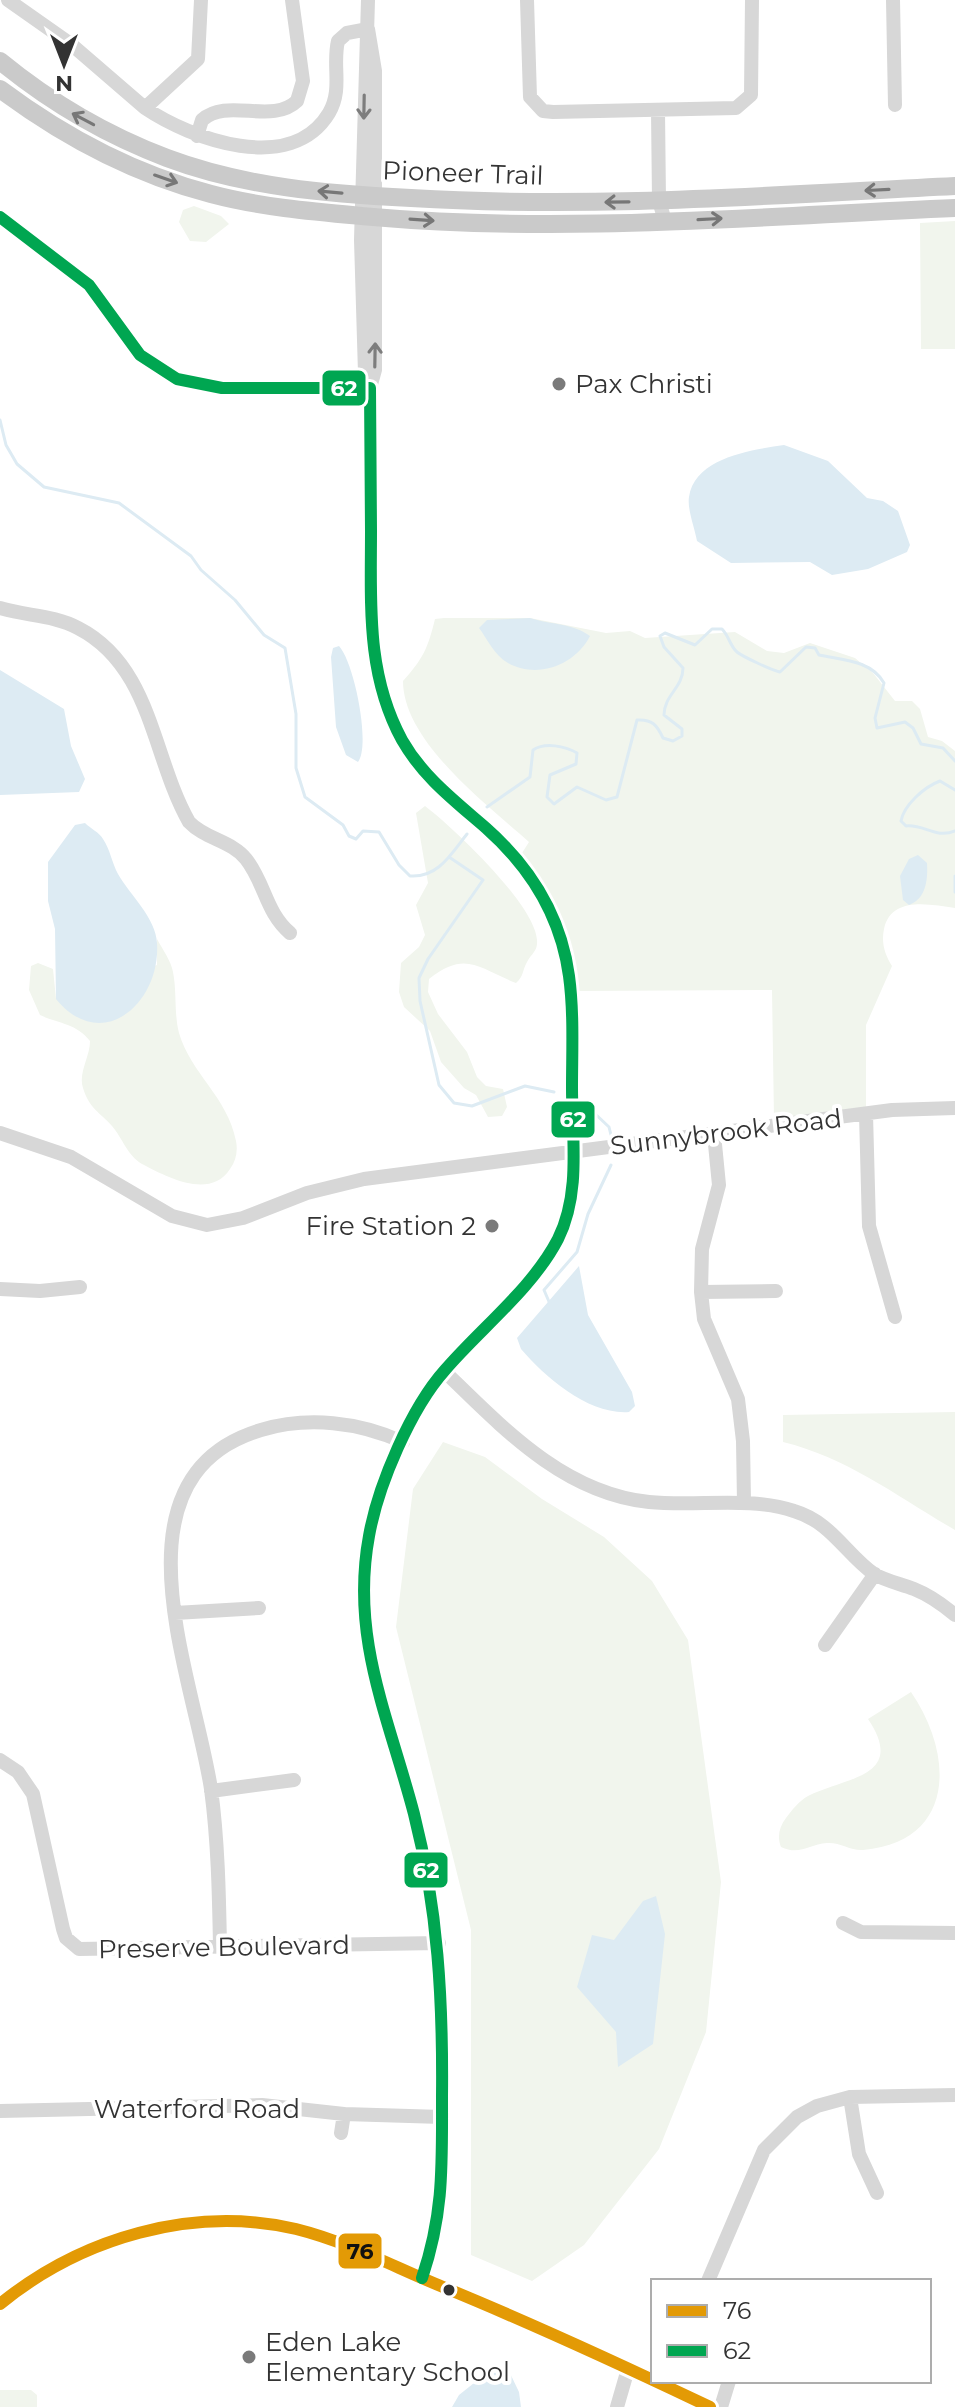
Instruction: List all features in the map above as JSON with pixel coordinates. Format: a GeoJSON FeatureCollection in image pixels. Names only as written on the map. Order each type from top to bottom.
{"type":"FeatureCollection","features":[{"type":"Feature","properties":{"kind":"main road","name":"Pioneer Trail"},"geometry":{"type":"LineString","coordinates":[[0,61],[70,112],[167,158],[273,186],[369,195],[538,204],[955,186]]}},
{"type":"Feature","properties":{"kind":"main road","name":"Pioneer Trail"},"geometry":{"type":"LineString","coordinates":[[0,89],[47,122],[148,173],[210,194],[276,208],[547,225],[955,208]]}},
{"type":"Feature","properties":{"kind":"street"},"geometry":{"type":"LineString","coordinates":[[8,0],[72,45],[145,108],[197,136],[228,144],[260,146],[294,142],[308,135],[321,124],[335,100],[338,41],[347,33],[368,29]]}},
{"type":"Feature","properties":{"kind":"street"},"geometry":{"type":"LineString","coordinates":[[145,108],[198,59],[201,0]]}},
{"type":"Feature","properties":{"kind":"street"},"geometry":{"type":"LineString","coordinates":[[197,136],[202,120],[214,112],[283,111],[297,101],[303,81],[292,0]]}},
{"type":"Feature","properties":{"kind":"street"},"geometry":{"type":"LineString","coordinates":[[368,0],[368,29],[375,71],[365,373],[370,388],[371,624],[379,684],[393,721],[413,757],[435,784],[507,848],[525,869],[553,918],[563,946],[572,1003],[572,1193],[568,1214],[549,1254],[429,1389],[379,1499],[369,1535],[365,1636],[370,1668],[415,1815],[439,1943],[442,2117],[439,2223],[422,2278]]}},
{"type":"Feature","properties":{"kind":"street"},"geometry":{"type":"LineString","coordinates":[[527,0],[528,86],[535,105],[553,112],[727,110],[746,103],[752,84],[752,0]]}},
{"type":"Feature","properties":{"kind":"street"},"geometry":{"type":"LineString","coordinates":[[893,0],[895,105]]}},
{"type":"Feature","properties":{"kind":"street"},"geometry":{"type":"LineString","coordinates":[[658,111],[659,201],[665,221]]}},
{"type":"Feature","properties":{"kind":"street"},"geometry":{"type":"LineString","coordinates":[[0,217],[89,285],[140,355],[177,379],[222,388],[370,388]]}},
{"type":"Feature","properties":{"kind":"street"},"geometry":{"type":"LineString","coordinates":[[0,608],[77,627],[111,654],[138,690],[189,822],[199,832],[237,850],[246,858],[275,920],[290,933]]}},
{"type":"Feature","properties":{"kind":"street","name":"Sunnybrook Road"},"geometry":{"type":"LineString","coordinates":[[0,1133],[71,1157],[172,1216],[207,1225],[243,1218],[335,1184],[866,1114],[955,1108]]}},
{"type":"Feature","properties":{"kind":"street"},"geometry":{"type":"LineString","coordinates":[[866,1114],[869,1226],[895,1317]]}},
{"type":"Feature","properties":{"kind":"street"},"geometry":{"type":"LineString","coordinates":[[714,1134],[719,1185],[702,1249],[701,1292],[704,1319],[738,1399],[744,1503]]}},
{"type":"Feature","properties":{"kind":"street"},"geometry":{"type":"LineString","coordinates":[[0,1289],[40,1291],[80,1287]]}},
{"type":"Feature","properties":{"kind":"street"},"geometry":{"type":"LineString","coordinates":[[701,1292],[776,1291]]}},
{"type":"Feature","properties":{"kind":"street"},"geometry":{"type":"LineString","coordinates":[[444,1371],[543,1461],[593,1487],[648,1502],[774,1506],[814,1519],[832,1530],[875,1574],[936,1600],[955,1615]]}},
{"type":"Feature","properties":{"kind":"street"},"geometry":{"type":"LineString","coordinates":[[220,1946],[211,1791],[175,1613],[172,1528],[176,1508],[193,1472],[222,1445],[266,1428],[317,1422],[369,1430],[403,1442]]}},
{"type":"Feature","properties":{"kind":"street"},"geometry":{"type":"LineString","coordinates":[[825,1645],[875,1574]]}},
{"type":"Feature","properties":{"kind":"street"},"geometry":{"type":"LineString","coordinates":[[175,1613],[259,1608]]}},
{"type":"Feature","properties":{"kind":"street","name":"Preserve Boulevard"},"geometry":{"type":"LineString","coordinates":[[0,1760],[18,1772],[33,1794],[63,1940],[79,1949],[439,1943]]}},
{"type":"Feature","properties":{"kind":"street"},"geometry":{"type":"LineString","coordinates":[[211,1791],[294,1780]]}},
{"type":"Feature","properties":{"kind":"street"},"geometry":{"type":"LineString","coordinates":[[843,1923],[861,1932],[955,1933]]}},
{"type":"Feature","properties":{"kind":"street"},"geometry":{"type":"LineString","coordinates":[[709,2279],[764,2150],[797,2117],[817,2106],[850,2097],[955,2095]]}},
{"type":"Feature","properties":{"kind":"street"},"geometry":{"type":"LineString","coordinates":[[850,2097],[859,2154],[877,2193]]}},
{"type":"Feature","properties":{"kind":"street","name":"Waterford Road"},"geometry":{"type":"LineString","coordinates":[[0,2111],[181,2114],[294,2106],[344,2114],[442,2117]]}},
{"type":"Feature","properties":{"kind":"street"},"geometry":{"type":"LineString","coordinates":[[341,2133],[344,2114]]}},
{"type":"Feature","properties":{"kind":"street"},"geometry":{"type":"LineString","coordinates":[[0,2304],[43,2272],[112,2241],[184,2223],[226,2220],[295,2229],[330,2239],[651,2380]]}},
{"type":"Feature","properties":{"kind":"street"},"geometry":{"type":"LineString","coordinates":[[617,2407],[628,2369]]}},
{"type":"Feature","properties":{"kind":"street"},"geometry":{"type":"LineString","coordinates":[[658,2383],[710,2407]]}},
{"type":"Feature","properties":{"kind":"street"},"geometry":{"type":"LineString","coordinates":[[721,2407],[728,2383]]}},
{"type":"Feature","properties":{"kind":"shaded area"},"geometry":{"type":"Polygon","coordinates":[[[194,206],[221,216],[229,224],[206,242],[190,241],[179,222],[183,210],[194,206]]]}},
{"type":"Feature","properties":{"kind":"shaded area"},"geometry":{"type":"Polygon","coordinates":[[[955,221],[955,349],[921,349],[920,223],[955,221]]]}},
{"type":"Feature","properties":{"kind":"shaded area"},"geometry":{"type":"Polygon","coordinates":[[[784,445],[828,461],[867,498],[883,501],[898,511],[910,545],[907,552],[868,569],[832,575],[810,562],[731,563],[697,541],[689,497],[693,483],[702,473],[713,464],[741,453],[784,445]]]}},
{"type":"Feature","properties":{"kind":"shaded area"},"geometry":{"type":"Polygon","coordinates":[[[530,618],[606,633],[630,631],[645,638],[735,632],[767,651],[784,653],[810,643],[855,658],[873,673],[895,701],[912,701],[920,709],[928,737],[942,741],[955,751],[955,908],[912,905],[894,911],[888,918],[883,944],[892,966],[866,1025],[866,1107],[774,1119],[772,990],[579,991],[561,918],[544,884],[522,853],[529,842],[451,771],[417,727],[407,704],[403,681],[424,653],[435,619],[530,618]]]}},
{"type":"Feature","properties":{"kind":"shaded area"},"geometry":{"type":"Polygon","coordinates":[[[530,618],[569,626],[590,636],[584,646],[566,661],[532,670],[503,660],[479,628],[487,620],[530,618]]]}},
{"type":"Feature","properties":{"kind":"shaded area"},"geometry":{"type":"Polygon","coordinates":[[[339,646],[350,668],[362,722],[362,753],[358,762],[346,755],[336,727],[331,657],[333,648],[339,646]]]}},
{"type":"Feature","properties":{"kind":"shaded area"},"geometry":{"type":"Polygon","coordinates":[[[0,670],[64,709],[71,746],[85,779],[79,792],[0,795],[0,670]]]}},
{"type":"Feature","properties":{"kind":"shaded area"},"geometry":{"type":"Polygon","coordinates":[[[425,806],[473,849],[508,888],[523,907],[537,940],[536,949],[516,983],[472,964],[453,965],[429,979],[428,992],[438,1014],[467,1052],[477,1077],[486,1086],[503,1089],[507,1107],[502,1116],[488,1117],[476,1095],[464,1088],[441,1062],[430,1031],[404,1007],[399,992],[401,963],[419,947],[425,935],[416,905],[428,883],[416,813],[425,806]]]}},
{"type":"Feature","properties":{"kind":"shaded area"},"geometry":{"type":"Polygon","coordinates":[[[85,823],[100,835],[118,874],[142,907],[156,934],[156,965],[149,985],[139,1002],[109,1022],[92,1022],[74,1015],[56,999],[55,929],[48,901],[48,862],[75,825],[85,823]]]}},
{"type":"Feature","properties":{"kind":"shaded area"},"geometry":{"type":"Polygon","coordinates":[[[918,855],[927,863],[926,882],[922,894],[909,905],[903,900],[900,876],[909,859],[918,855]]]}},
{"type":"Feature","properties":{"kind":"shaded area"},"geometry":{"type":"Polygon","coordinates":[[[157,939],[172,968],[179,1033],[192,1061],[225,1111],[236,1141],[232,1166],[222,1178],[211,1183],[188,1183],[163,1175],[133,1156],[112,1126],[92,1106],[83,1088],[82,1077],[90,1041],[73,1027],[40,1015],[29,990],[31,966],[38,963],[53,969],[56,999],[157,965],[157,939]]]}},
{"type":"Feature","properties":{"kind":"shaded area"},"geometry":{"type":"Polygon","coordinates":[[[579,1266],[588,1315],[632,1392],[635,1406],[629,1412],[599,1408],[569,1392],[531,1360],[521,1349],[517,1338],[579,1266]]]}},
{"type":"Feature","properties":{"kind":"shaded area"},"geometry":{"type":"Polygon","coordinates":[[[955,1412],[955,1530],[851,1468],[783,1442],[783,1415],[955,1412]]]}},
{"type":"Feature","properties":{"kind":"shaded area"},"geometry":{"type":"Polygon","coordinates":[[[443,1442],[485,1457],[542,1499],[604,1537],[652,1581],[688,1640],[721,1882],[706,2032],[659,2149],[584,2245],[532,2281],[471,2255],[471,1930],[396,1627],[413,1489],[443,1442]]]}},
{"type":"Feature","properties":{"kind":"shaded area"},"geometry":{"type":"Polygon","coordinates":[[[911,1692],[935,1743],[939,1768],[938,1792],[930,1813],[916,1831],[893,1844],[863,1850],[832,1843],[799,1850],[781,1847],[779,1836],[782,1825],[802,1800],[854,1779],[876,1764],[880,1753],[878,1738],[868,1719],[911,1692]]]}},
{"type":"Feature","properties":{"kind":"shaded area"},"geometry":{"type":"Polygon","coordinates":[[[656,1896],[665,1934],[653,2044],[618,2067],[616,2032],[577,1987],[592,1935],[614,1940],[643,1901],[656,1896]]]}},
{"type":"Feature","properties":{"kind":"shaded area"},"geometry":{"type":"Polygon","coordinates":[[[494,2367],[508,2369],[519,2392],[521,2407],[452,2407],[459,2395],[494,2367]]]}},
{"type":"Feature","properties":{"kind":"shaded area"},"geometry":{"type":"Polygon","coordinates":[[[0,2390],[31,2390],[37,2395],[37,2407],[0,2407],[0,2390]]]}},
{"type":"Feature","properties":{"kind":"waterway"},"geometry":{"type":"LineString","coordinates":[[0,420],[6,445],[17,464],[44,487],[119,503],[191,556],[201,570],[235,600],[264,635],[285,648],[296,714],[296,768],[305,797],[343,825],[349,836],[356,839],[363,831],[379,832],[399,865],[410,876],[420,876],[436,869],[467,834]]}},
{"type":"Feature","properties":{"kind":"waterway"},"geometry":{"type":"LineString","coordinates":[[487,807],[530,777],[533,750],[543,746],[567,748],[577,753],[576,764],[550,775],[547,797],[554,804],[577,787],[606,800],[617,797],[637,720],[653,724],[663,738],[673,741],[682,736],[682,729],[664,715],[683,668],[664,647],[660,636],[665,633],[695,645],[712,629],[722,629],[737,652],[780,672],[806,647],[815,648],[819,655],[864,665],[884,683],[875,718],[877,728],[905,722],[913,728],[921,744],[943,748],[955,761]]}},
{"type":"Feature","properties":{"kind":"waterway"},"geometry":{"type":"LineString","coordinates":[[955,790],[940,781],[934,784],[910,803],[901,821],[906,826],[936,832],[955,831]]}},
{"type":"Feature","properties":{"kind":"waterway"},"geometry":{"type":"LineString","coordinates":[[449,857],[483,880],[428,959],[419,978],[420,1001],[439,1085],[454,1103],[472,1106],[525,1086],[554,1092]]}},
{"type":"Feature","properties":{"kind":"waterway"},"geometry":{"type":"LineString","coordinates":[[955,876],[955,892]]}},
{"type":"Feature","properties":{"kind":"waterway"},"geometry":{"type":"LineString","coordinates":[[589,1108],[609,1127],[612,1139]]}},
{"type":"Feature","properties":{"kind":"waterway"},"geometry":{"type":"LineString","coordinates":[[550,1304],[544,1290],[577,1252],[588,1214],[611,1165]]}},
{"type":"Feature","properties":{"kind":"transit line","name":"62"},"geometry":{"type":"LineString","coordinates":[[0,217],[89,285],[140,355],[177,379],[222,388],[370,388],[371,612],[376,664],[390,715],[420,766],[502,843],[529,876],[551,914],[565,954],[572,1004],[574,1146],[573,1184],[565,1221],[558,1239],[534,1275],[445,1370],[408,1426],[373,1516],[364,1573],[368,1643],[422,1849],[437,1955],[442,2061],[441,2167],[438,2210],[422,2278]]}},
{"type":"Feature","properties":{"kind":"transit line","name":"76"},"geometry":{"type":"LineString","coordinates":[[0,2304],[66,2261],[139,2233],[217,2221],[257,2223],[296,2229],[352,2248],[651,2379]]}},
{"type":"Feature","properties":{"kind":"transit line","name":"76"},"geometry":{"type":"LineString","coordinates":[[659,2383],[710,2407]]}},
{"type":"Feature","properties":{"kind":"place","name":"Pax Christi"},"geometry":{"type":"Point","coordinates":[559,384]}},
{"type":"Feature","properties":{"kind":"place","name":"Fire Station 2"},"geometry":{"type":"Point","coordinates":[492,1226]}},
{"type":"Feature","properties":{"kind":"place","name":"Eden Lake Elementary School"},"geometry":{"type":"Point","coordinates":[249,2357]}}]}
